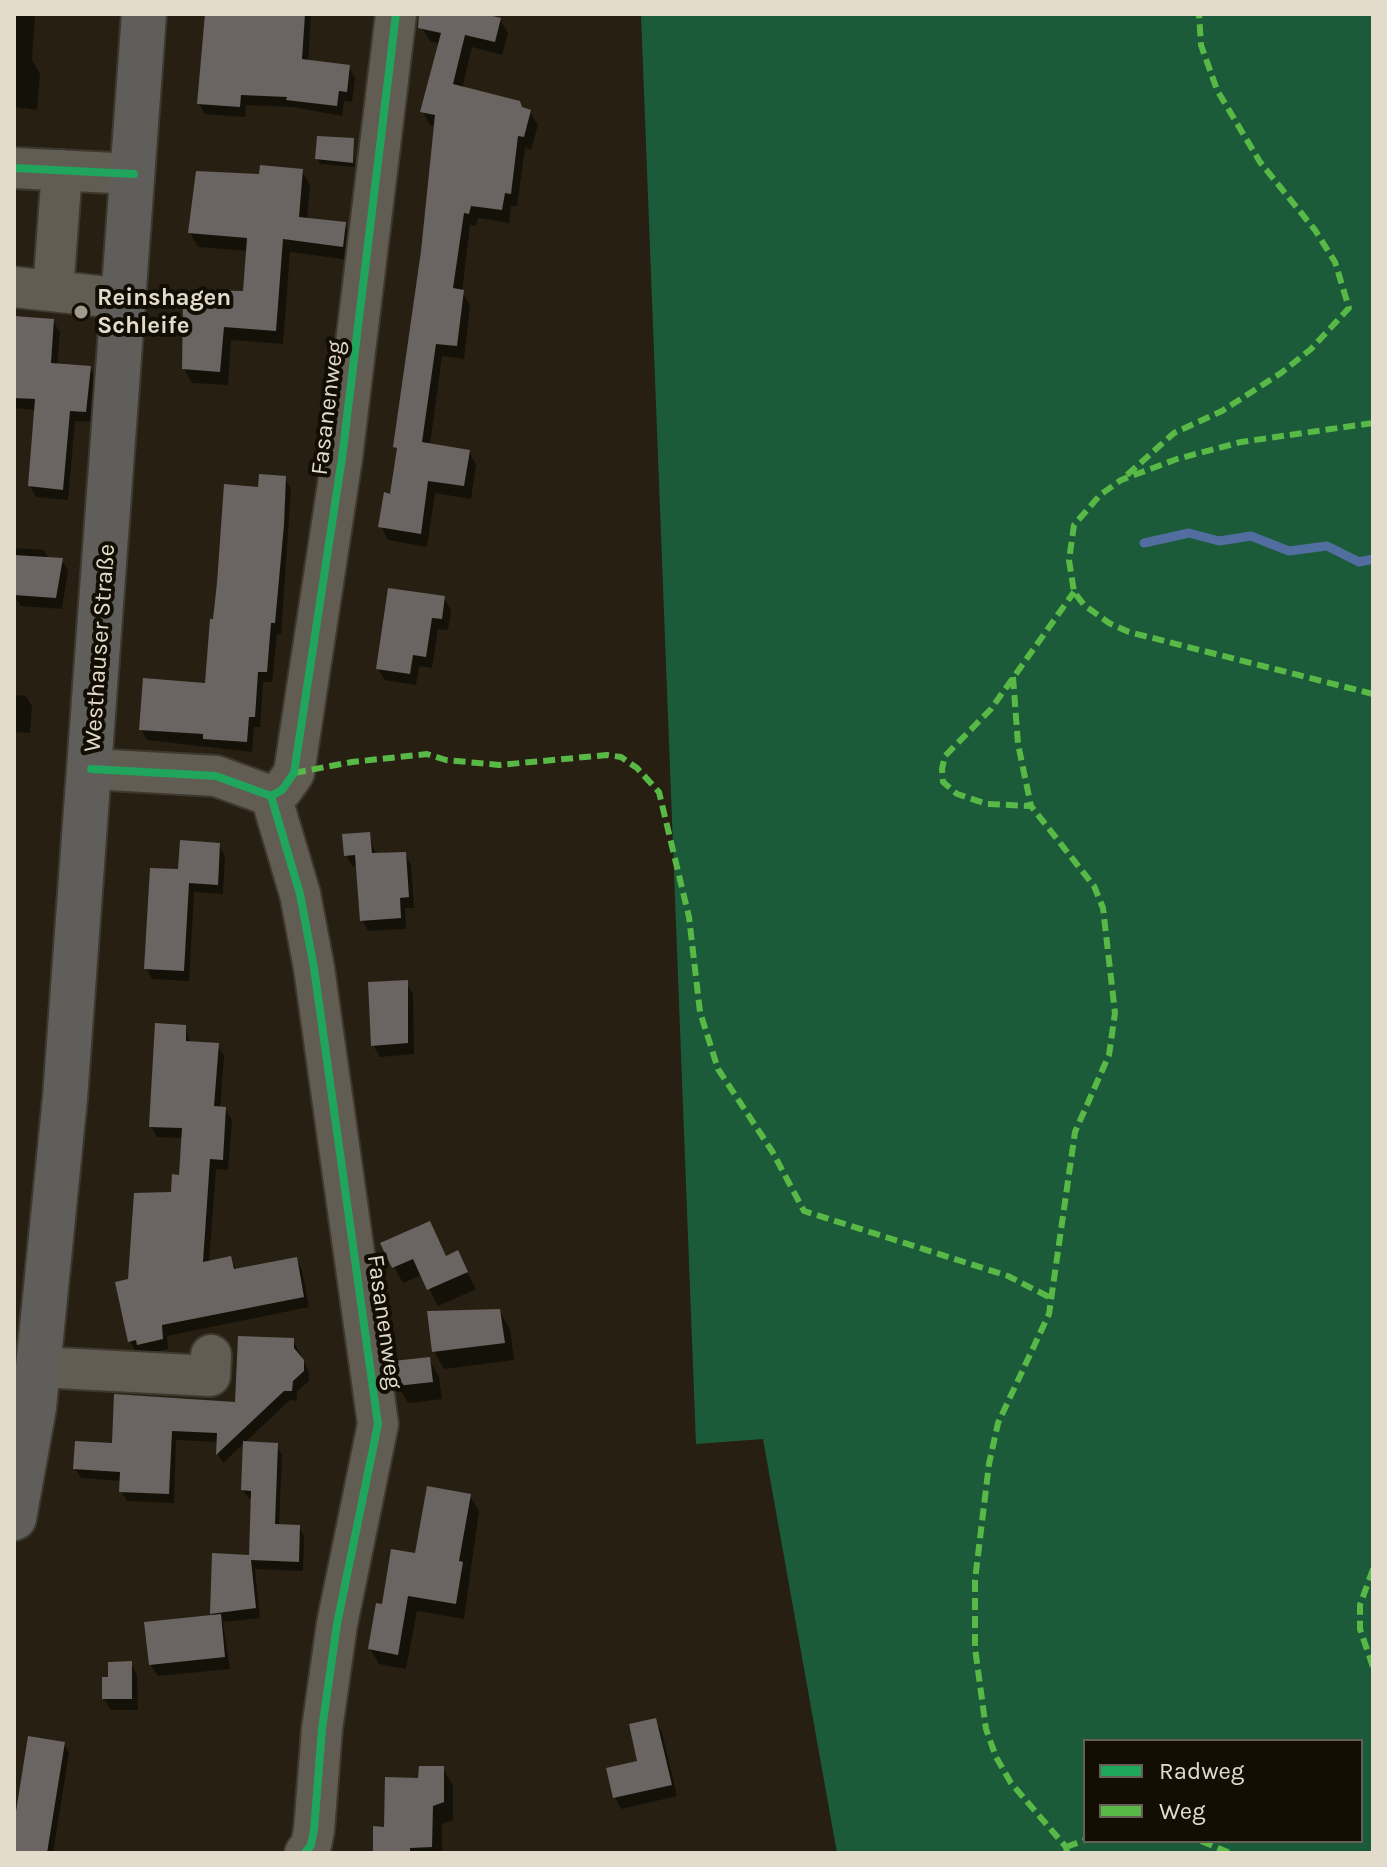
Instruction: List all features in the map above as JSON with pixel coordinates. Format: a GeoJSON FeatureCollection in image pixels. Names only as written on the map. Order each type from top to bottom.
{"type":"FeatureCollection","features":[{"type":"Feature","properties":{"kind":"main road","name":"Westhauser Straße"},"geometry":{"type":"LineString","coordinates":[[14,1518],[39,1367],[65,1098],[126,299],[144,14]]}},
{"type":"Feature","properties":{"kind":"street","name":"Fasanenweg"},"geometry":{"type":"LineString","coordinates":[[305,1853],[311,1845],[314,1830],[322,1729],[337,1624],[378,1424],[314,968],[300,894],[271,796],[282,790],[294,773],[342,458],[396,14]]}},
{"type":"Feature","properties":{"kind":"street"},"geometry":{"type":"LineString","coordinates":[[14,168],[134,174]]}},
{"type":"Feature","properties":{"kind":"street"},"geometry":{"type":"LineString","coordinates":[[62,170],[33,289],[126,299]]}},
{"type":"Feature","properties":{"kind":"street"},"geometry":{"type":"LineString","coordinates":[[91,769],[216,776],[271,796]]}},
{"type":"Feature","properties":{"kind":"street"},"geometry":{"type":"LineString","coordinates":[[39,1367],[210,1376],[211,1355]]}},
{"type":"Feature","properties":{"kind":"green space"},"geometry":{"type":"Polygon","coordinates":[[[641,14],[1373,14],[1373,1853],[837,1853],[763,1439],[696,1444],[641,14]]]}},
{"type":"Feature","properties":{"kind":"building"},"geometry":{"type":"Polygon","coordinates":[[[205,14],[305,14],[302,59],[350,65],[347,92],[339,91],[337,106],[286,100],[287,97],[241,95],[240,107],[197,104],[205,14]]]}},
{"type":"Feature","properties":{"kind":"building"},"geometry":{"type":"Polygon","coordinates":[[[419,14],[484,14],[501,18],[495,42],[465,35],[453,84],[520,101],[522,107],[531,110],[524,137],[518,136],[511,194],[505,193],[502,210],[471,206],[469,214],[464,213],[453,288],[464,290],[457,346],[436,344],[422,442],[470,450],[464,486],[428,481],[421,534],[378,527],[384,492],[390,494],[397,448],[393,447],[421,251],[435,115],[420,112],[441,33],[418,28],[419,14]]]}},
{"type":"Feature","properties":{"kind":"building"},"geometry":{"type":"Polygon","coordinates":[[[317,136],[354,138],[353,163],[315,159],[317,136]]]}},
{"type":"Feature","properties":{"kind":"building"},"geometry":{"type":"Polygon","coordinates":[[[260,165],[303,169],[299,217],[346,222],[343,247],[283,239],[276,331],[224,327],[220,372],[182,369],[183,304],[194,305],[195,290],[243,291],[247,238],[188,233],[196,171],[259,174],[260,165]]]}},
{"type":"Feature","properties":{"kind":"building"},"geometry":{"type":"Polygon","coordinates":[[[14,316],[54,319],[51,363],[91,366],[86,412],[70,411],[63,490],[28,486],[35,399],[14,398],[14,316]]]}},
{"type":"Feature","properties":{"kind":"building"},"geometry":{"type":"Polygon","coordinates":[[[259,474],[286,476],[284,525],[267,672],[258,672],[255,717],[249,717],[247,742],[203,739],[203,734],[139,730],[143,678],[205,683],[210,619],[213,619],[217,583],[224,484],[258,487],[259,474]]]}},
{"type":"Feature","properties":{"kind":"building"},"geometry":{"type":"Polygon","coordinates":[[[14,555],[63,558],[56,598],[14,595],[14,555]]]}},
{"type":"Feature","properties":{"kind":"building"},"geometry":{"type":"Polygon","coordinates":[[[388,588],[445,596],[442,619],[432,618],[426,657],[413,655],[410,674],[376,669],[388,588]]]}},
{"type":"Feature","properties":{"kind":"building"},"geometry":{"type":"Polygon","coordinates":[[[370,832],[372,853],[406,852],[409,897],[400,898],[401,918],[360,921],[355,855],[344,856],[342,834],[370,832]]]}},
{"type":"Feature","properties":{"kind":"building"},"geometry":{"type":"Polygon","coordinates":[[[180,840],[220,843],[218,885],[189,883],[184,971],[144,969],[150,868],[178,869],[180,840]]]}},
{"type":"Feature","properties":{"kind":"building"},"geometry":{"type":"Polygon","coordinates":[[[408,980],[408,1043],[371,1046],[368,982],[408,980]]]}},
{"type":"Feature","properties":{"kind":"building"},"geometry":{"type":"Polygon","coordinates":[[[155,1023],[186,1025],[186,1041],[219,1043],[214,1106],[226,1107],[223,1160],[210,1159],[203,1262],[231,1256],[234,1269],[297,1257],[304,1297],[162,1325],[163,1339],[137,1345],[136,1340],[128,1342],[115,1282],[128,1279],[134,1193],[171,1192],[172,1174],[179,1175],[182,1128],[149,1127],[155,1023]]]}},
{"type":"Feature","properties":{"kind":"building"},"geometry":{"type":"Polygon","coordinates":[[[430,1221],[446,1256],[458,1250],[468,1272],[427,1290],[413,1259],[392,1268],[380,1243],[430,1221]]]}},
{"type":"Feature","properties":{"kind":"building"},"geometry":{"type":"Polygon","coordinates":[[[500,1309],[505,1343],[432,1352],[427,1311],[500,1309]]]}},
{"type":"Feature","properties":{"kind":"building"},"geometry":{"type":"Polygon","coordinates":[[[238,1336],[294,1338],[294,1348],[304,1360],[304,1371],[293,1381],[292,1391],[284,1391],[216,1455],[217,1433],[172,1431],[169,1494],[119,1492],[120,1472],[73,1469],[75,1441],[112,1443],[114,1394],[235,1402],[238,1336]]]}},
{"type":"Feature","properties":{"kind":"building"},"geometry":{"type":"Polygon","coordinates":[[[430,1357],[433,1382],[396,1386],[393,1361],[430,1357]]]}},
{"type":"Feature","properties":{"kind":"building"},"geometry":{"type":"Polygon","coordinates":[[[243,1441],[278,1443],[275,1524],[300,1525],[299,1562],[251,1560],[256,1608],[210,1614],[212,1553],[249,1555],[251,1491],[241,1490],[243,1441]]]}},
{"type":"Feature","properties":{"kind":"building"},"geometry":{"type":"Polygon","coordinates":[[[427,1486],[471,1494],[459,1561],[463,1562],[456,1604],[408,1596],[398,1655],[368,1649],[376,1603],[382,1604],[391,1549],[415,1553],[427,1486]]]}},
{"type":"Feature","properties":{"kind":"building"},"geometry":{"type":"Polygon","coordinates":[[[221,1614],[225,1657],[149,1665],[144,1622],[221,1614]]]}},
{"type":"Feature","properties":{"kind":"building"},"geometry":{"type":"Polygon","coordinates":[[[132,1661],[132,1699],[102,1699],[102,1677],[108,1677],[108,1662],[132,1661]]]}},
{"type":"Feature","properties":{"kind":"building"},"geometry":{"type":"Polygon","coordinates":[[[656,1718],[672,1785],[613,1798],[606,1768],[637,1761],[629,1724],[656,1718]]]}},
{"type":"Feature","properties":{"kind":"building"},"geometry":{"type":"Polygon","coordinates":[[[28,1736],[65,1742],[47,1853],[14,1853],[14,1824],[28,1736]]]}},
{"type":"Feature","properties":{"kind":"building"},"geometry":{"type":"Polygon","coordinates":[[[419,1766],[444,1766],[444,1802],[433,1806],[432,1847],[410,1848],[410,1853],[373,1853],[373,1826],[384,1827],[385,1777],[418,1778],[419,1766]]]}},
{"type":"Feature","properties":{"kind":"waterway"},"geometry":{"type":"LineString","coordinates":[[1144,543],[1189,533],[1219,541],[1251,536],[1289,551],[1327,546],[1359,562],[1373,559]]}},
{"type":"Feature","properties":{"kind":"marked path"},"geometry":{"type":"LineString","coordinates":[[1127,475],[1174,433],[1222,411],[1281,373],[1311,349],[1349,308],[1335,262],[1315,230],[1260,162],[1217,90],[1201,45],[1199,14]]}},
{"type":"Feature","properties":{"kind":"marked path"},"geometry":{"type":"LineString","coordinates":[[1373,423],[1241,442],[1177,459],[1121,480],[1100,495],[1074,525],[1069,560],[1074,592],[1084,605],[1109,623],[1129,632],[1373,694]]}},
{"type":"Feature","properties":{"kind":"marked path"},"geometry":{"type":"LineString","coordinates":[[1067,1853],[1066,1847],[1011,1783],[996,1757],[986,1729],[975,1648],[975,1580],[989,1464],[998,1423],[1049,1314],[1075,1132],[1109,1055],[1115,1013],[1103,908],[1094,886],[1031,806],[987,804],[957,794],[943,782],[942,769],[945,756],[991,709],[1074,592]]}},
{"type":"Feature","properties":{"kind":"marked path"},"geometry":{"type":"LineString","coordinates":[[1013,677],[1018,744],[1031,806]]}},
{"type":"Feature","properties":{"kind":"marked path"},"geometry":{"type":"LineString","coordinates":[[294,773],[352,762],[427,754],[446,760],[499,765],[607,755],[621,757],[637,768],[659,792],[689,917],[700,1012],[718,1069],[772,1151],[804,1211],[1008,1276],[1051,1298]]}},
{"type":"Feature","properties":{"kind":"marked path"},"geometry":{"type":"LineString","coordinates":[[1373,1569],[1360,1605],[1360,1629],[1373,1667]]}},
{"type":"Feature","properties":{"kind":"marked path"},"geometry":{"type":"LineString","coordinates":[[1066,1847],[1083,1841]]}},
{"type":"Feature","properties":{"kind":"marked path"},"geometry":{"type":"LineString","coordinates":[[1206,1843],[1230,1853]]}},
{"type":"Feature","properties":{"kind":"cycle path"},"geometry":{"type":"LineString","coordinates":[[271,796],[282,790],[294,773],[342,458],[396,14]]}},
{"type":"Feature","properties":{"kind":"cycle path"},"geometry":{"type":"LineString","coordinates":[[14,168],[134,174]]}},
{"type":"Feature","properties":{"kind":"cycle path"},"geometry":{"type":"LineString","coordinates":[[91,769],[216,776],[271,796],[300,894],[314,968],[378,1424],[337,1624],[322,1729],[314,1830],[311,1845],[305,1853]]}},
{"type":"Feature","properties":{"kind":"place","name":"Reinshagen Schleife"},"geometry":{"type":"Point","coordinates":[81,312]}}]}
